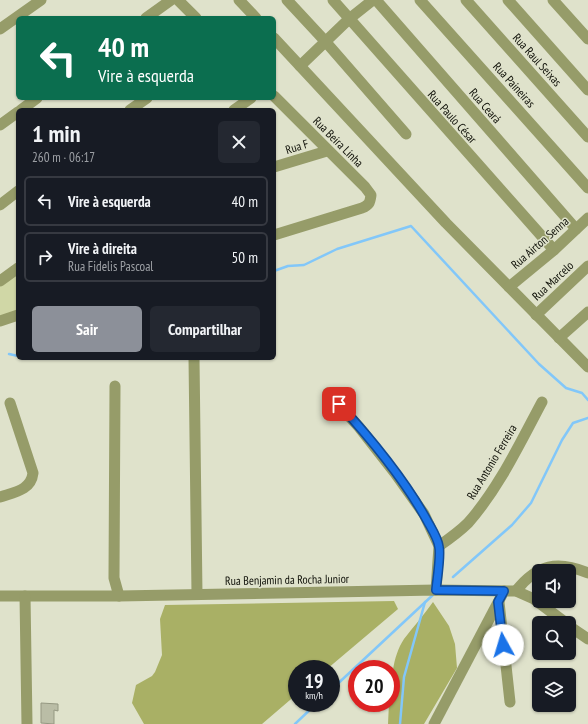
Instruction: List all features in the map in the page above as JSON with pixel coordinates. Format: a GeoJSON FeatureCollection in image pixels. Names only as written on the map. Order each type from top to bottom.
{"type":"FeatureCollection","features":[{"type":"Feature","properties":{"kind":"street"},"geometry":{"type":"LineString","coordinates":[[18,16],[41,0]]}},
{"type":"Feature","properties":{"kind":"street"},"geometry":{"type":"LineString","coordinates":[[149,16],[171,0]]}},
{"type":"Feature","properties":{"kind":"street"},"geometry":{"type":"LineString","coordinates":[[178,0],[194,16]]}},
{"type":"Feature","properties":{"kind":"street"},"geometry":{"type":"LineString","coordinates":[[239,0],[254,16]]}},
{"type":"Feature","properties":{"kind":"street"},"geometry":{"type":"LineString","coordinates":[[287,0],[406,134]]}},
{"type":"Feature","properties":{"kind":"street","name":"Rua Paulo César"},"geometry":{"type":"LineString","coordinates":[[333,0],[554,250]]}},
{"type":"Feature","properties":{"kind":"street"},"geometry":{"type":"LineString","coordinates":[[300,66],[349,19],[374,0]]}},
{"type":"Feature","properties":{"kind":"street","name":"Rua Ceará"},"geometry":{"type":"LineString","coordinates":[[374,0],[576,229]]}},
{"type":"Feature","properties":{"kind":"street","name":"Rua Paineiras"},"geometry":{"type":"LineString","coordinates":[[420,0],[588,188]]}},
{"type":"Feature","properties":{"kind":"street","name":"Rua Raul Seixas"},"geometry":{"type":"LineString","coordinates":[[466,0],[588,137]]}},
{"type":"Feature","properties":{"kind":"street"},"geometry":{"type":"LineString","coordinates":[[508,0],[588,90]]}},
{"type":"Feature","properties":{"kind":"street"},"geometry":{"type":"LineString","coordinates":[[553,0],[588,39]]}},
{"type":"Feature","properties":{"kind":"street"},"geometry":{"type":"LineString","coordinates":[[0,29],[16,18]]}},
{"type":"Feature","properties":{"kind":"street"},"geometry":{"type":"LineString","coordinates":[[276,40],[446,223],[559,338],[586,362]]}},
{"type":"Feature","properties":{"kind":"street","name":"Rua Beira Linha"},"geometry":{"type":"LineString","coordinates":[[276,98],[371,195],[368,205],[362,208],[276,234]]}},
{"type":"Feature","properties":{"kind":"street"},"geometry":{"type":"LineString","coordinates":[[25,108],[35,100]]}},
{"type":"Feature","properties":{"kind":"street"},"geometry":{"type":"LineString","coordinates":[[133,108],[144,100]]}},
{"type":"Feature","properties":{"kind":"street"},"geometry":{"type":"LineString","coordinates":[[237,108],[248,100]]}},
{"type":"Feature","properties":{"kind":"street"},"geometry":{"type":"LineString","coordinates":[[0,125],[16,115]]}},
{"type":"Feature","properties":{"kind":"street","name":"Rua F"},"geometry":{"type":"LineString","coordinates":[[276,166],[327,151]]}},
{"type":"Feature","properties":{"kind":"street"},"geometry":{"type":"LineString","coordinates":[[0,205],[16,193]]}},
{"type":"Feature","properties":{"kind":"street","name":"Rua Airton Senna"},"geometry":{"type":"LineString","coordinates":[[509,288],[554,250],[588,218]]}},
{"type":"Feature","properties":{"kind":"street","name":"Rua Marcelo"},"geometry":{"type":"LineString","coordinates":[[536,315],[588,266]]}},
{"type":"Feature","properties":{"kind":"street"},"geometry":{"type":"LineString","coordinates":[[0,281],[16,269]]}},
{"type":"Feature","properties":{"kind":"street"},"geometry":{"type":"LineString","coordinates":[[559,338],[588,312]]}},
{"type":"Feature","properties":{"kind":"street"},"geometry":{"type":"LineString","coordinates":[[0,321],[16,316]]}},
{"type":"Feature","properties":{"kind":"street"},"geometry":{"type":"LineString","coordinates":[[194,360],[197,594]]}},
{"type":"Feature","properties":{"kind":"street"},"geometry":{"type":"LineString","coordinates":[[114,386],[114,578],[119,596]]}},
{"type":"Feature","properties":{"kind":"street"},"geometry":{"type":"LineString","coordinates":[[328,393],[359,427],[407,488],[424,514],[439,546],[436,590]]}},
{"type":"Feature","properties":{"kind":"street","name":"Rua Antonio Ferreira"},"geometry":{"type":"LineString","coordinates":[[439,546],[467,523],[490,493],[542,402]]}},
{"type":"Feature","properties":{"kind":"street"},"geometry":{"type":"LineString","coordinates":[[0,497],[22,490],[28,486],[32,480],[33,473],[10,403]]}},
{"type":"Feature","properties":{"kind":"street"},"geometry":{"type":"LineString","coordinates":[[516,591],[521,585],[541,570],[552,566],[561,565],[574,567],[588,573]]}},
{"type":"Feature","properties":{"kind":"street"},"geometry":{"type":"LineString","coordinates":[[104,596],[114,578]]}},
{"type":"Feature","properties":{"kind":"street","name":"Rua Benjamin da Rocha Junior"},"geometry":{"type":"LineString","coordinates":[[0,596],[119,596],[436,590],[516,591],[534,599],[557,616]]}},
{"type":"Feature","properties":{"kind":"street"},"geometry":{"type":"LineString","coordinates":[[434,724],[504,591]]}},
{"type":"Feature","properties":{"kind":"street"},"geometry":{"type":"LineString","coordinates":[[25,596],[28,724]]}},
{"type":"Feature","properties":{"kind":"street"},"geometry":{"type":"LineString","coordinates":[[498,602],[510,702]]}},
{"type":"Feature","properties":{"kind":"street"},"geometry":{"type":"LineString","coordinates":[[576,631],[588,639]]}},
{"type":"Feature","properties":{"kind":"green space"},"geometry":{"type":"Polygon","coordinates":[[[16,271],[16,315],[0,320],[0,283],[16,271]]]}},
{"type":"Feature","properties":{"kind":"green space"},"geometry":{"type":"Polygon","coordinates":[[[394,601],[398,609],[338,660],[288,660],[288,702],[262,724],[144,724],[132,703],[136,685],[152,676],[162,655],[160,619],[165,605],[394,601]]]}},
{"type":"Feature","properties":{"kind":"green space"},"geometry":{"type":"Polygon","coordinates":[[[433,602],[449,626],[455,644],[457,668],[424,724],[388,724],[389,712],[400,712],[400,660],[396,660],[397,654],[404,639],[433,602]]]}},
{"type":"Feature","properties":{"kind":"building"},"geometry":{"type":"Polygon","coordinates":[[[41,703],[58,704],[58,711],[54,710],[54,724],[41,723],[41,703]]]}},
{"type":"Feature","properties":{"kind":"waterway"},"geometry":{"type":"LineString","coordinates":[[276,270],[288,266],[304,265],[337,249],[411,226],[539,364],[566,388],[582,393],[588,400]]}},
{"type":"Feature","properties":{"kind":"waterway"},"geometry":{"type":"LineString","coordinates":[[9,354],[16,356]]}},
{"type":"Feature","properties":{"kind":"waterway"},"geometry":{"type":"LineString","coordinates":[[453,577],[512,525],[531,503],[562,440],[573,423],[588,418]]}},
{"type":"Feature","properties":{"kind":"waterway"},"geometry":{"type":"LineString","coordinates":[[340,682],[435,593]]}},
{"type":"Feature","properties":{"kind":"waterway"},"geometry":{"type":"LineString","coordinates":[[400,724],[404,677],[425,602]]}},
{"type":"Feature","properties":{"kind":"waterway"},"geometry":{"type":"LineString","coordinates":[[295,724],[308,712]]}},
{"type":"Feature","properties":{"kind":"route"},"geometry":{"type":"LineString","coordinates":[[339,404],[396,473],[424,514],[432,529],[439,546],[436,590],[504,591],[498,602],[503,645]]}}]}
